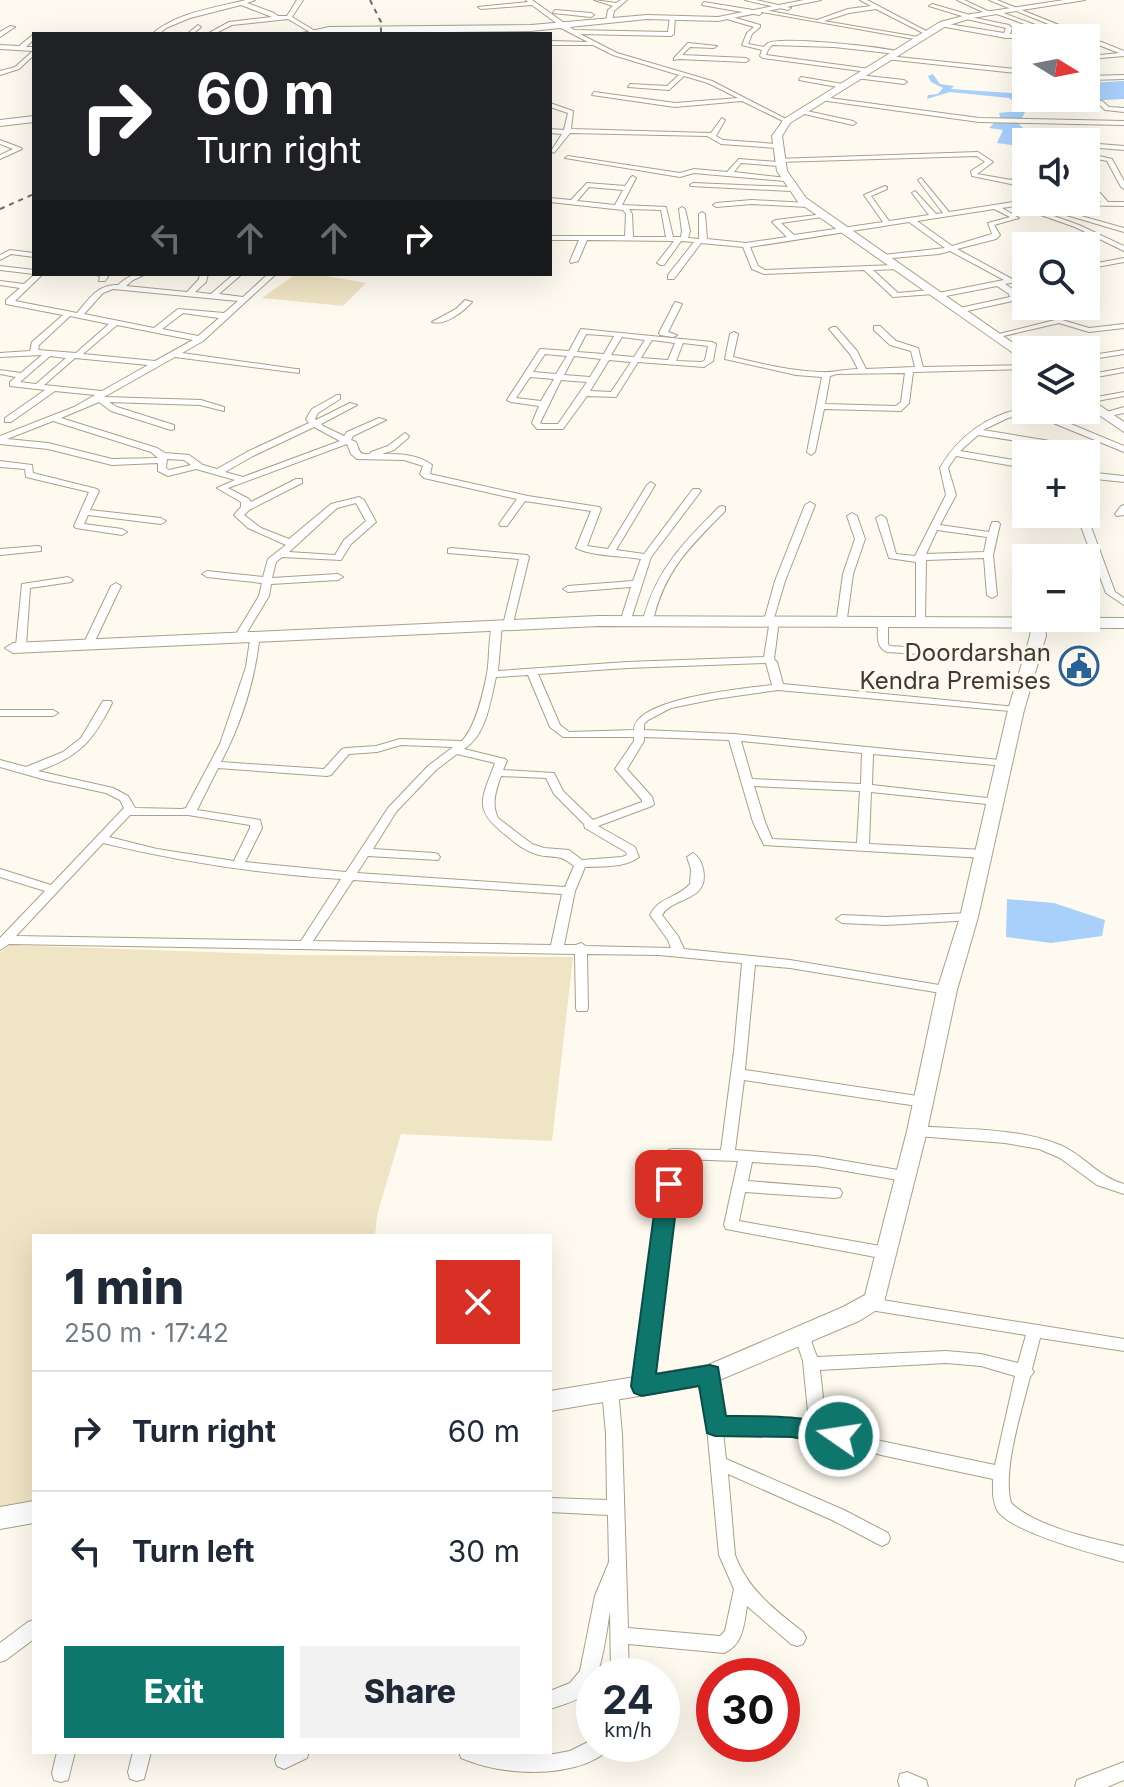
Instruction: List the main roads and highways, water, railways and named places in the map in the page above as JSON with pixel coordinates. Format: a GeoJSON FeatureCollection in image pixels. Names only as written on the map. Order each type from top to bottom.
{"type":"FeatureCollection","features":[{"type":"Feature","properties":{"kind":"main road"},"geometry":{"type":"LineString","coordinates":[[11,647],[113,650],[627,616],[883,623],[1012,622]]}},
{"type":"Feature","properties":{"kind":"main road"},"geometry":{"type":"LineString","coordinates":[[503,623],[842,618],[1012,621]]}},
{"type":"Feature","properties":{"kind":"main road"},"geometry":{"type":"LineString","coordinates":[[1100,622],[1124,622]]}},
{"type":"Feature","properties":{"kind":"main road"},"geometry":{"type":"LineString","coordinates":[[11,647],[246,640]]}},
{"type":"Feature","properties":{"kind":"water"},"geometry":{"type":"Polygon","coordinates":[[[933,74],[940,84],[954,86],[951,89],[1012,93],[1012,100],[950,92],[927,99],[928,95],[938,94],[943,88],[931,82],[928,76],[933,74]]]}},
{"type":"Feature","properties":{"kind":"water"},"geometry":{"type":"Polygon","coordinates":[[[1124,81],[1124,99],[1100,100],[1100,82],[1124,81]]]}},
{"type":"Feature","properties":{"kind":"water"},"geometry":{"type":"Polygon","coordinates":[[[1025,112],[1021,120],[1001,119],[999,113],[1025,112]]]}},
{"type":"Feature","properties":{"kind":"water"},"geometry":{"type":"Polygon","coordinates":[[[996,121],[1018,123],[1023,128],[1012,128],[1012,145],[997,143],[1003,130],[989,128],[996,121]]]}},
{"type":"Feature","properties":{"kind":"water"},"geometry":{"type":"Polygon","coordinates":[[[1007,899],[1054,903],[1105,920],[1102,936],[1051,943],[1006,937],[1007,899]]]}},
{"type":"Feature","properties":{"kind":"railway"},"geometry":{"type":"LineString","coordinates":[[370,0],[381,22],[381,32]]}},
{"type":"Feature","properties":{"kind":"railway"},"geometry":{"type":"LineString","coordinates":[[0,209],[32,195]]}},
{"type":"Feature","properties":{"kind":"place","name":"Doordarshan Kendra Premises"},"geometry":{"type":"Point","coordinates":[1079,666]}}]}
